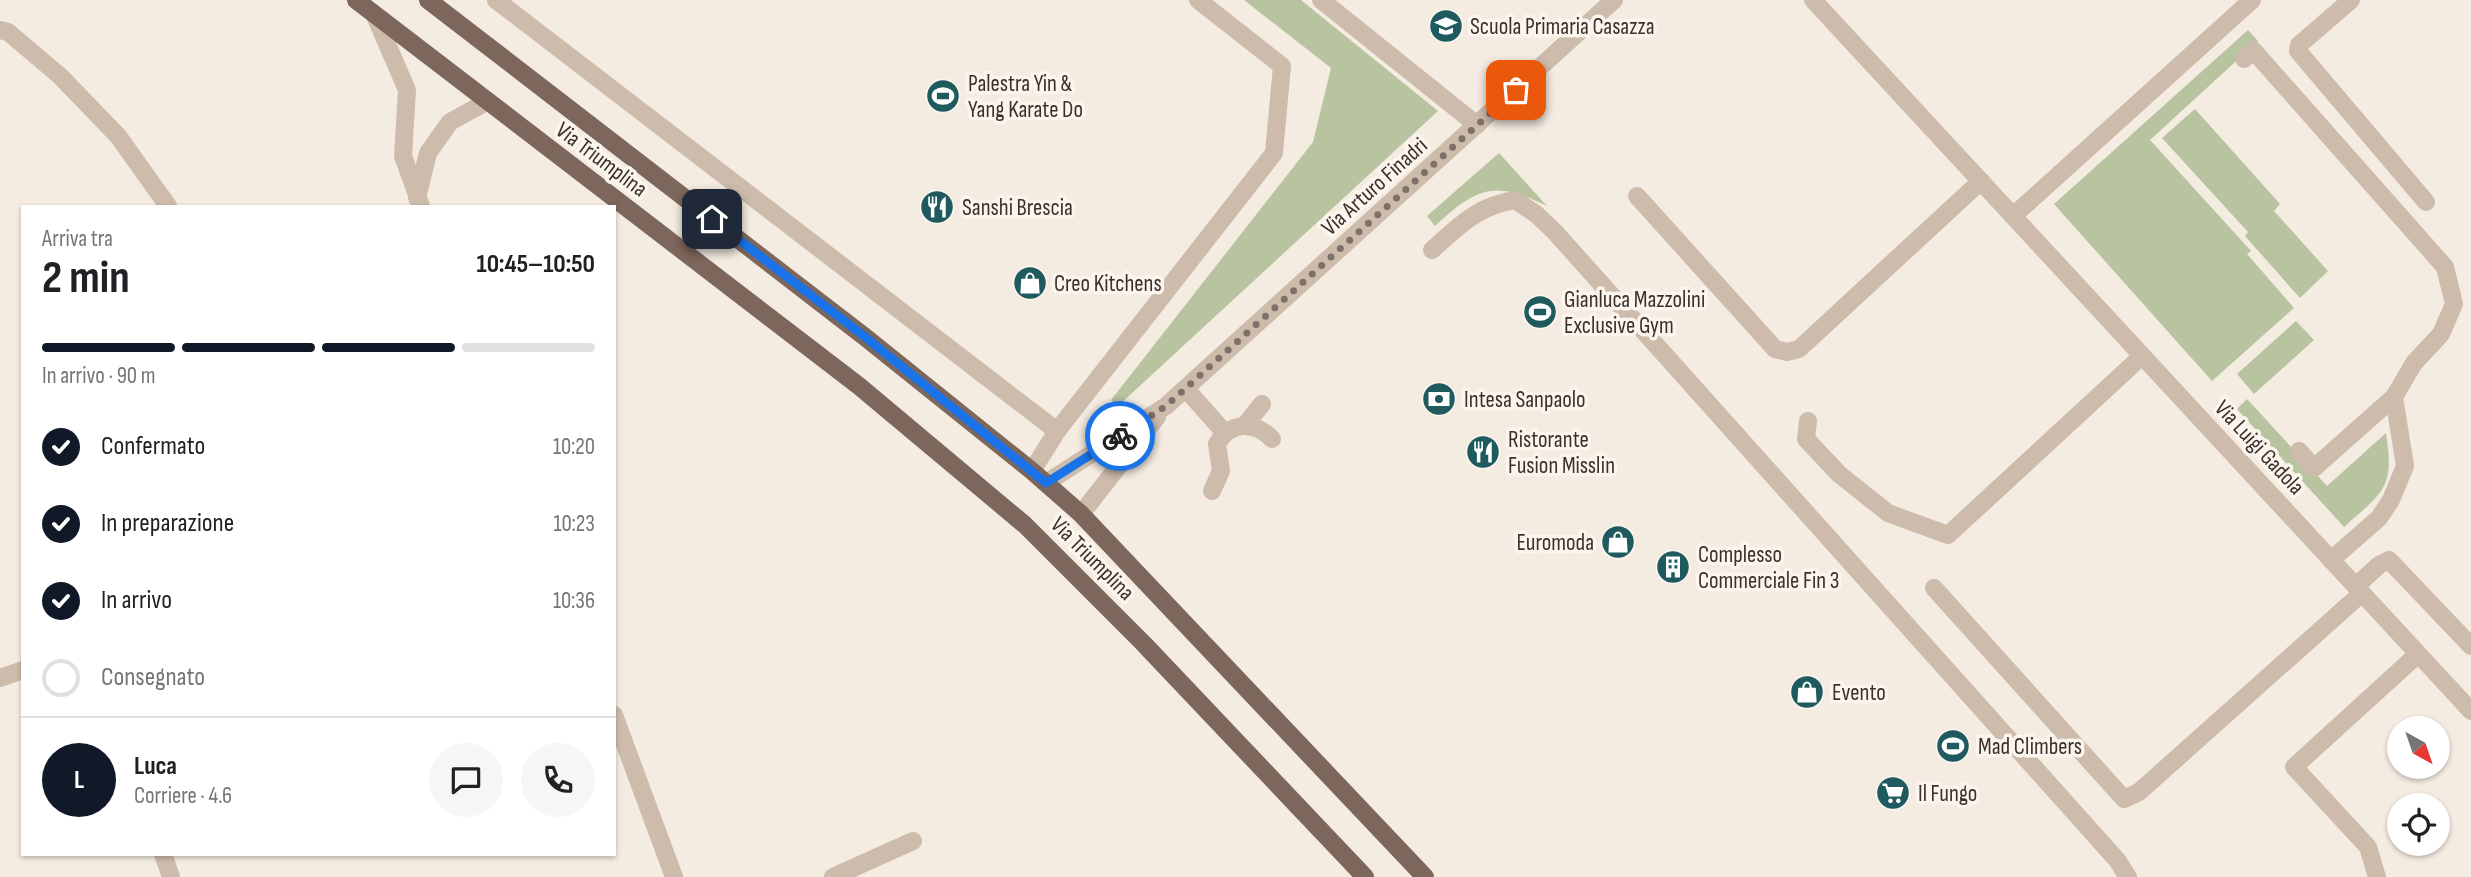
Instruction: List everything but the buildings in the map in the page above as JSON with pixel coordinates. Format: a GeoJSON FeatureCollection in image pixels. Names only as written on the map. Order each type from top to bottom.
{"type":"FeatureCollection","features":[{"type":"Feature","properties":{"kind":"main road","name":"Via Triumplina"},"geometry":{"type":"LineString","coordinates":[[356,0],[859,386],[1025,525],[1143,643],[1365,877]]}},
{"type":"Feature","properties":{"kind":"main road","name":"Via Triumplina"},"geometry":{"type":"LineString","coordinates":[[428,0],[865,337],[1039,477],[1080,514],[1425,877]]}},
{"type":"Feature","properties":{"kind":"street"},"geometry":{"type":"LineString","coordinates":[[495,0],[1056,431]]}},
{"type":"Feature","properties":{"kind":"street"},"geometry":{"type":"LineString","coordinates":[[1039,477],[1056,431],[1274,153],[1282,66],[1198,0]]}},
{"type":"Feature","properties":{"kind":"street"},"geometry":{"type":"LineString","coordinates":[[1321,0],[1477,125]]}},
{"type":"Feature","properties":{"kind":"street","name":"Via Arturo Finadri"},"geometry":{"type":"LineString","coordinates":[[1166,406],[1614,0]]}},
{"type":"Feature","properties":{"kind":"street","name":"Via Luigi Gadola"},"geometry":{"type":"LineString","coordinates":[[1813,0],[2471,711]]}},
{"type":"Feature","properties":{"kind":"street"},"geometry":{"type":"LineString","coordinates":[[2351,0],[2299,45],[2298,51],[2426,202]]}},
{"type":"Feature","properties":{"kind":"street"},"geometry":{"type":"LineString","coordinates":[[2012,216],[2243,3]]}},
{"type":"Feature","properties":{"kind":"street"},"geometry":{"type":"LineString","coordinates":[[375,16],[407,89],[403,156],[419,202]]}},
{"type":"Feature","properties":{"kind":"street"},"geometry":{"type":"LineString","coordinates":[[0,30],[8,32],[60,76],[118,136],[167,205]]}},
{"type":"Feature","properties":{"kind":"street"},"geometry":{"type":"LineString","coordinates":[[2244,59],[2253,50],[2445,267],[2454,304],[2441,334],[2414,363],[2394,397],[2314,468],[2299,451]]}},
{"type":"Feature","properties":{"kind":"street"},"geometry":{"type":"LineString","coordinates":[[419,202],[428,153],[450,122],[486,102]]}},
{"type":"Feature","properties":{"kind":"street"},"geometry":{"type":"LineString","coordinates":[[1637,196],[1775,349],[1787,352],[1798,349],[1981,181]]}},
{"type":"Feature","properties":{"kind":"street"},"geometry":{"type":"LineString","coordinates":[[1432,250],[1478,211],[1490,205],[1515,200],[1536,214],[2118,860],[2128,877]]}},
{"type":"Feature","properties":{"kind":"street"},"geometry":{"type":"LineString","coordinates":[[1808,421],[1806,439],[1839,474],[1888,513],[1948,535],[2142,356]]}},
{"type":"Feature","properties":{"kind":"street"},"geometry":{"type":"LineString","coordinates":[[1186,389],[1225,433]]}},
{"type":"Feature","properties":{"kind":"street"},"geometry":{"type":"LineString","coordinates":[[2331,560],[2379,518],[2391,500],[2405,466],[2394,397]]}},
{"type":"Feature","properties":{"kind":"street"},"geometry":{"type":"LineString","coordinates":[[1245,425],[1262,404]]}},
{"type":"Feature","properties":{"kind":"street"},"geometry":{"type":"LineString","coordinates":[[1039,477],[1166,406]]}},
{"type":"Feature","properties":{"kind":"street"},"geometry":{"type":"LineString","coordinates":[[1080,514],[1166,406]]}},
{"type":"Feature","properties":{"kind":"street"},"geometry":{"type":"LineString","coordinates":[[1212,491],[1221,471],[1217,444],[1225,433],[1245,425],[1255,426],[1272,439]]}},
{"type":"Feature","properties":{"kind":"street"},"geometry":{"type":"LineString","coordinates":[[1934,588],[2124,799],[2139,792],[2359,589],[2379,565],[2389,560],[2471,646]]}},
{"type":"Feature","properties":{"kind":"street"},"geometry":{"type":"LineString","coordinates":[[2377,877],[2368,847],[2294,767],[2418,654]]}},
{"type":"Feature","properties":{"kind":"street"},"geometry":{"type":"LineString","coordinates":[[0,678],[21,671]]}},
{"type":"Feature","properties":{"kind":"street"},"geometry":{"type":"LineString","coordinates":[[616,720],[674,877]]}},
{"type":"Feature","properties":{"kind":"street"},"geometry":{"type":"LineString","coordinates":[[833,877],[913,841]]}},
{"type":"Feature","properties":{"kind":"street"},"geometry":{"type":"LineString","coordinates":[[164,856],[172,877]]}},
{"type":"Feature","properties":{"kind":"green space"},"geometry":{"type":"Polygon","coordinates":[[[1244,0],[1301,0],[1438,111],[1118,406],[1111,400],[1313,142],[1331,68],[1244,0]]]}},
{"type":"Feature","properties":{"kind":"green space"},"geometry":{"type":"Polygon","coordinates":[[[2248,30],[2258,41],[2150,140],[2251,251],[2247,254],[2294,308],[2212,381],[2054,204],[2248,30]]]}},
{"type":"Feature","properties":{"kind":"green space"},"geometry":{"type":"Polygon","coordinates":[[[2195,109],[2280,204],[2274,211],[2328,271],[2300,298],[2245,236],[2248,232],[2162,138],[2195,109]]]}},
{"type":"Feature","properties":{"kind":"green space"},"geometry":{"type":"Polygon","coordinates":[[[1499,153],[1547,206],[1513,193],[1487,192],[1463,203],[1435,226],[1427,216],[1499,153]]]}},
{"type":"Feature","properties":{"kind":"green space"},"geometry":{"type":"Polygon","coordinates":[[[2296,321],[2314,340],[2254,394],[2237,374],[2296,321]]]}},
{"type":"Feature","properties":{"kind":"green space"},"geometry":{"type":"Polygon","coordinates":[[[2247,399],[2327,486],[2386,433],[2389,466],[2387,478],[2377,497],[2344,527],[2237,409],[2247,399]]]}},
{"type":"Feature","properties":{"kind":"way so far"},"geometry":{"type":"LineString","coordinates":[[1120,436],[1166,406],[1516,90]]}},
{"type":"Feature","properties":{"kind":"place","name":"Scuola Primaria Casazza"},"geometry":{"type":"Point","coordinates":[1446,26]}},
{"type":"Feature","properties":{"kind":"place","name":"Palestra Yin & Yang Karate Do"},"geometry":{"type":"Point","coordinates":[943,96]}},
{"type":"Feature","properties":{"kind":"place","name":"Sanshi Brescia"},"geometry":{"type":"Point","coordinates":[937,207]}},
{"type":"Feature","properties":{"kind":"place","name":"Creo Kitchens"},"geometry":{"type":"Point","coordinates":[1030,283]}},
{"type":"Feature","properties":{"kind":"place","name":"Gianluca Mazzolini Exclusive Gym"},"geometry":{"type":"Point","coordinates":[1540,312]}},
{"type":"Feature","properties":{"kind":"place","name":"Intesa Sanpaolo"},"geometry":{"type":"Point","coordinates":[1439,399]}},
{"type":"Feature","properties":{"kind":"place","name":"Ristorante Fusion Misslin"},"geometry":{"type":"Point","coordinates":[1483,452]}},
{"type":"Feature","properties":{"kind":"place","name":"Euromoda"},"geometry":{"type":"Point","coordinates":[1618,542]}},
{"type":"Feature","properties":{"kind":"place","name":"Complesso Commerciale Fin 3"},"geometry":{"type":"Point","coordinates":[1673,567]}},
{"type":"Feature","properties":{"kind":"place","name":"Evento"},"geometry":{"type":"Point","coordinates":[1807,692]}},
{"type":"Feature","properties":{"kind":"place","name":"Mad Climbers"},"geometry":{"type":"Point","coordinates":[1953,746]}},
{"type":"Feature","properties":{"kind":"place","name":"Il Fungo"},"geometry":{"type":"Point","coordinates":[1893,793]}},
{"type":"Feature","properties":{"kind":"route"},"geometry":{"type":"LineString","coordinates":[[712,219],[865,337],[1046,483],[1120,436]]}}]}
